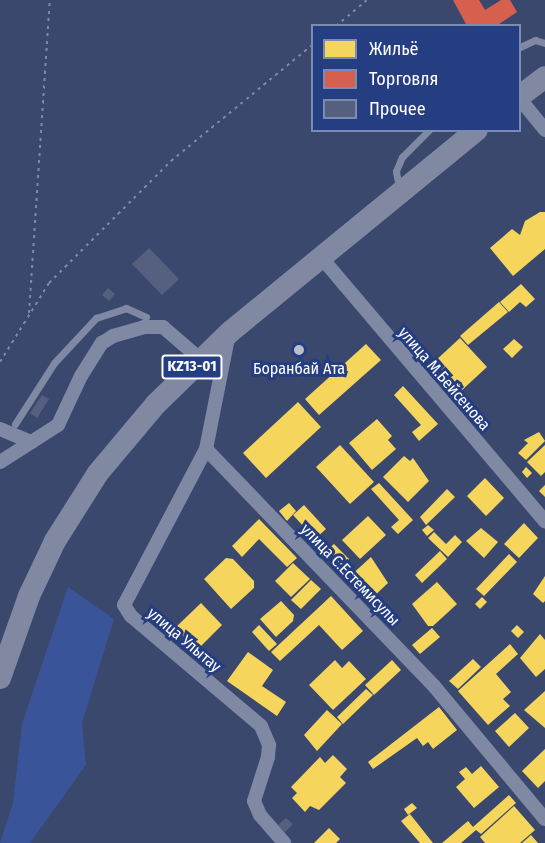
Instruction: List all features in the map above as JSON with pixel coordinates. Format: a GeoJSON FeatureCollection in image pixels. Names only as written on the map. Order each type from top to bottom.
{"type":"FeatureCollection","features":[{"type":"Feature","properties":{"kind":"highway"},"geometry":{"type":"LineString","coordinates":[[521,96],[545,77]]}},
{"type":"Feature","properties":{"kind":"highway","name":"KZ13-01"},"geometry":{"type":"LineString","coordinates":[[0,678],[6,646],[55,541],[92,482],[156,404],[230,332],[320,256],[475,132]]}},
{"type":"Feature","properties":{"kind":"street"},"geometry":{"type":"LineString","coordinates":[[521,100],[545,130]]}},
{"type":"Feature","properties":{"kind":"street","name":"улица М.Бейсенова"},"geometry":{"type":"LineString","coordinates":[[320,256],[545,521]]}},
{"type":"Feature","properties":{"kind":"street"},"geometry":{"type":"LineString","coordinates":[[0,462],[65,416],[81,376],[102,344],[126,331],[148,322],[163,327],[200,359]]}},
{"type":"Feature","properties":{"kind":"street"},"geometry":{"type":"LineString","coordinates":[[206,449],[230,332]]}},
{"type":"Feature","properties":{"kind":"street"},"geometry":{"type":"LineString","coordinates":[[8,429],[31,442]]}},
{"type":"Feature","properties":{"kind":"street","name":"улица С.Естемисулы"},"geometry":{"type":"LineString","coordinates":[[206,449],[434,686],[545,819]]}},
{"type":"Feature","properties":{"kind":"street","name":"улица Улытау"},"geometry":{"type":"LineString","coordinates":[[206,449],[124,605],[131,616],[261,726],[267,737],[268,757],[254,801],[260,815],[284,843]]}},
{"type":"Feature","properties":{"kind":"lane"},"geometry":{"type":"LineString","coordinates":[[521,46],[535,40],[545,43]]}},
{"type":"Feature","properties":{"kind":"lane"},"geometry":{"type":"LineString","coordinates":[[400,192],[396,171],[402,157],[427,132]]}},
{"type":"Feature","properties":{"kind":"lane"},"geometry":{"type":"LineString","coordinates":[[8,429],[54,363],[96,318],[126,308],[148,322]]}},
{"type":"Feature","properties":{"kind":"path"},"geometry":{"type":"LineString","coordinates":[[28,315],[50,0]]}},
{"type":"Feature","properties":{"kind":"path"},"geometry":{"type":"LineString","coordinates":[[338,24],[367,0]]}},
{"type":"Feature","properties":{"kind":"path"},"geometry":{"type":"LineString","coordinates":[[0,362],[49,283],[171,161],[311,46]]}},
{"type":"Feature","properties":{"kind":"shaded area"},"geometry":{"type":"Polygon","coordinates":[[[68,587],[114,619],[82,723],[86,765],[30,843],[0,843],[13,803],[22,724],[68,587]]]}},
{"type":"Feature","properties":{"kind":"building: Жильё"},"geometry":{"type":"Polygon","coordinates":[[[540,212],[545,212],[545,249],[513,276],[490,248],[512,229],[520,235],[525,221],[540,212]]]}},
{"type":"Feature","properties":{"kind":"building: Жильё"},"geometry":{"type":"Polygon","coordinates":[[[521,284],[535,299],[526,307],[520,302],[509,312],[500,302],[521,284]]]}},
{"type":"Feature","properties":{"kind":"building: Жильё"},"geometry":{"type":"Polygon","coordinates":[[[499,302],[508,312],[468,345],[460,336],[499,302]]]}},
{"type":"Feature","properties":{"kind":"building: Жильё"},"geometry":{"type":"Polygon","coordinates":[[[460,338],[487,367],[461,391],[434,362],[460,338]]]}},
{"type":"Feature","properties":{"kind":"building: Жильё"},"geometry":{"type":"Polygon","coordinates":[[[514,339],[523,347],[512,358],[503,349],[514,339]]]}},
{"type":"Feature","properties":{"kind":"building: Жильё"},"geometry":{"type":"Polygon","coordinates":[[[366,344],[381,360],[319,415],[305,399],[366,344]]]}},
{"type":"Feature","properties":{"kind":"building: Жильё"},"geometry":{"type":"Polygon","coordinates":[[[403,386],[438,424],[419,441],[412,432],[421,425],[394,395],[403,386]]]}},
{"type":"Feature","properties":{"kind":"building: Жильё"},"geometry":{"type":"Polygon","coordinates":[[[298,402],[321,427],[266,478],[243,453],[298,402]]]}},
{"type":"Feature","properties":{"kind":"building: Жильё"},"geometry":{"type":"Polygon","coordinates":[[[377,419],[392,436],[388,440],[396,449],[372,470],[349,443],[377,419]]]}},
{"type":"Feature","properties":{"kind":"building: Жильё"},"geometry":{"type":"Polygon","coordinates":[[[539,432],[545,441],[526,460],[518,453],[528,443],[524,440],[539,432]]]}},
{"type":"Feature","properties":{"kind":"building: Жильё"},"geometry":{"type":"Polygon","coordinates":[[[340,445],[374,482],[350,504],[316,467],[340,445]]]}},
{"type":"Feature","properties":{"kind":"building: Жильё"},"geometry":{"type":"Polygon","coordinates":[[[545,445],[545,472],[541,476],[527,462],[545,445]]]}},
{"type":"Feature","properties":{"kind":"building: Жильё"},"geometry":{"type":"Polygon","coordinates":[[[404,456],[410,461],[413,458],[429,481],[408,502],[383,477],[404,456]]]}},
{"type":"Feature","properties":{"kind":"building: Жильё"},"geometry":{"type":"Polygon","coordinates":[[[526,467],[532,473],[527,478],[522,472],[526,467]]]}},
{"type":"Feature","properties":{"kind":"building: Жильё"},"geometry":{"type":"Polygon","coordinates":[[[485,478],[504,498],[486,516],[467,496],[485,478]]]}},
{"type":"Feature","properties":{"kind":"building: Жильё"},"geometry":{"type":"Polygon","coordinates":[[[379,483],[413,520],[398,534],[391,527],[399,520],[371,489],[379,483]]]}},
{"type":"Feature","properties":{"kind":"building: Жильё"},"geometry":{"type":"Polygon","coordinates":[[[545,485],[545,497],[539,491],[545,485]]]}},
{"type":"Feature","properties":{"kind":"building: Жильё"},"geometry":{"type":"Polygon","coordinates":[[[447,489],[455,497],[426,525],[420,517],[447,489]]]}},
{"type":"Feature","properties":{"kind":"building: Жильё"},"geometry":{"type":"Polygon","coordinates":[[[289,503],[296,511],[287,521],[279,511],[289,503]]]}},
{"type":"Feature","properties":{"kind":"building: Жильё"},"geometry":{"type":"Polygon","coordinates":[[[304,505],[326,529],[315,539],[293,515],[304,505]]]}},
{"type":"Feature","properties":{"kind":"building: Жильё"},"geometry":{"type":"Polygon","coordinates":[[[368,516],[386,535],[360,559],[342,540],[368,516]]]}},
{"type":"Feature","properties":{"kind":"building: Жильё"},"geometry":{"type":"Polygon","coordinates":[[[259,519],[297,558],[287,567],[259,539],[242,557],[232,546],[259,519]]]}},
{"type":"Feature","properties":{"kind":"building: Жильё"},"geometry":{"type":"Polygon","coordinates":[[[524,523],[538,538],[519,558],[504,544],[524,523]]]}},
{"type":"Feature","properties":{"kind":"building: Жильё"},"geometry":{"type":"Polygon","coordinates":[[[428,525],[434,530],[427,536],[422,530],[428,525]]]}},
{"type":"Feature","properties":{"kind":"building: Жильё"},"geometry":{"type":"Polygon","coordinates":[[[481,528],[498,542],[484,558],[466,541],[481,528]]]}},
{"type":"Feature","properties":{"kind":"building: Жильё"},"geometry":{"type":"Polygon","coordinates":[[[434,532],[446,544],[455,535],[462,542],[448,557],[428,538],[434,532]]]}},
{"type":"Feature","properties":{"kind":"building: Жильё"},"geometry":{"type":"Polygon","coordinates":[[[334,544],[349,559],[342,566],[327,550],[334,544]]]}},
{"type":"Feature","properties":{"kind":"building: Жильё"},"geometry":{"type":"Polygon","coordinates":[[[440,551],[447,559],[422,583],[415,575],[440,551]]]}},
{"type":"Feature","properties":{"kind":"building: Жильё"},"geometry":{"type":"Polygon","coordinates":[[[509,554],[517,562],[484,596],[476,589],[509,554]]]}},
{"type":"Feature","properties":{"kind":"building: Жильё"},"geometry":{"type":"Polygon","coordinates":[[[371,557],[388,583],[370,600],[349,577],[371,557]]]}},
{"type":"Feature","properties":{"kind":"building: Жильё"},"geometry":{"type":"Polygon","coordinates":[[[226,558],[233,559],[254,581],[254,588],[231,609],[204,579],[226,558]]]}},
{"type":"Feature","properties":{"kind":"building: Жильё"},"geometry":{"type":"Polygon","coordinates":[[[293,563],[310,579],[291,597],[275,581],[293,563]]]}},
{"type":"Feature","properties":{"kind":"building: Жильё"},"geometry":{"type":"Polygon","coordinates":[[[545,576],[545,601],[543,603],[533,594],[545,576]]]}},
{"type":"Feature","properties":{"kind":"building: Жильё"},"geometry":{"type":"Polygon","coordinates":[[[311,580],[321,589],[301,609],[291,600],[311,580]]]}},
{"type":"Feature","properties":{"kind":"building: Жильё"},"geometry":{"type":"Polygon","coordinates":[[[437,582],[457,604],[433,626],[428,626],[412,604],[437,582]]]}},
{"type":"Feature","properties":{"kind":"building: Жильё"},"geometry":{"type":"Polygon","coordinates":[[[331,596],[363,631],[342,650],[319,625],[280,661],[271,652],[331,596]]]}},
{"type":"Feature","properties":{"kind":"building: Жильё"},"geometry":{"type":"Polygon","coordinates":[[[482,597],[487,602],[480,609],[475,604],[482,597]]]}},
{"type":"Feature","properties":{"kind":"building: Жильё"},"geometry":{"type":"Polygon","coordinates":[[[281,601],[294,615],[293,621],[276,637],[260,619],[281,601]]]}},
{"type":"Feature","properties":{"kind":"building: Жильё"},"geometry":{"type":"Polygon","coordinates":[[[201,603],[222,625],[197,650],[175,628],[201,603]]]}},
{"type":"Feature","properties":{"kind":"building: Жильё"},"geometry":{"type":"Polygon","coordinates":[[[259,625],[277,644],[269,651],[252,632],[259,625]]]}},
{"type":"Feature","properties":{"kind":"building: Жильё"},"geometry":{"type":"Polygon","coordinates":[[[517,625],[524,632],[518,638],[511,631],[517,625]]]}},
{"type":"Feature","properties":{"kind":"building: Жильё"},"geometry":{"type":"Polygon","coordinates":[[[432,628],[440,637],[420,654],[412,645],[432,628]]]}},
{"type":"Feature","properties":{"kind":"building: Жильё"},"geometry":{"type":"Polygon","coordinates":[[[540,634],[545,640],[545,669],[536,677],[520,658],[540,634]]]}},
{"type":"Feature","properties":{"kind":"building: Жильё"},"geometry":{"type":"Polygon","coordinates":[[[510,644],[518,654],[496,674],[511,692],[503,699],[510,706],[488,725],[458,691],[510,644]]]}},
{"type":"Feature","properties":{"kind":"building: Жильё"},"geometry":{"type":"Polygon","coordinates":[[[248,652],[273,670],[262,686],[286,702],[277,716],[227,681],[248,652]]]}},
{"type":"Feature","properties":{"kind":"building: Жильё"},"geometry":{"type":"Polygon","coordinates":[[[473,659],[481,667],[458,689],[449,681],[473,659]]]}},
{"type":"Feature","properties":{"kind":"building: Жильё"},"geometry":{"type":"Polygon","coordinates":[[[335,660],[342,668],[349,661],[366,679],[333,710],[309,685],[335,660]]]}},
{"type":"Feature","properties":{"kind":"building: Жильё"},"geometry":{"type":"Polygon","coordinates":[[[392,660],[401,670],[374,695],[365,685],[392,660]]]}},
{"type":"Feature","properties":{"kind":"building: Жильё"},"geometry":{"type":"Polygon","coordinates":[[[366,689],[373,695],[343,724],[337,717],[366,689]]]}},
{"type":"Feature","properties":{"kind":"building: Жильё"},"geometry":{"type":"Polygon","coordinates":[[[545,691],[545,728],[524,710],[545,691]]]}},
{"type":"Feature","properties":{"kind":"building: Жильё"},"geometry":{"type":"Polygon","coordinates":[[[439,707],[457,730],[433,749],[428,742],[423,746],[417,738],[373,769],[368,762],[439,707]]]}},
{"type":"Feature","properties":{"kind":"building: Жильё"},"geometry":{"type":"Polygon","coordinates":[[[327,710],[342,724],[317,751],[304,735],[327,710]]]}},
{"type":"Feature","properties":{"kind":"building: Жильё"},"geometry":{"type":"Polygon","coordinates":[[[515,713],[529,728],[509,747],[495,731],[515,713]]]}},
{"type":"Feature","properties":{"kind":"building: Жильё"},"geometry":{"type":"Polygon","coordinates":[[[545,749],[545,781],[538,788],[522,771],[545,749]]]}},
{"type":"Feature","properties":{"kind":"building: Жильё"},"geometry":{"type":"Polygon","coordinates":[[[333,755],[347,769],[340,777],[346,783],[319,810],[310,806],[305,812],[292,798],[297,793],[291,787],[320,757],[325,763],[333,755]]]}},
{"type":"Feature","properties":{"kind":"building: Жильё"},"geometry":{"type":"Polygon","coordinates":[[[481,766],[499,787],[474,808],[456,787],[465,779],[459,772],[466,767],[472,774],[481,766]]]}},
{"type":"Feature","properties":{"kind":"building: Жильё"},"geometry":{"type":"Polygon","coordinates":[[[509,795],[516,803],[481,834],[476,830],[461,843],[442,843],[468,821],[473,827],[509,795]]]}},
{"type":"Feature","properties":{"kind":"building: Жильё"},"geometry":{"type":"Polygon","coordinates":[[[412,803],[417,808],[408,815],[404,809],[412,803]]]}},
{"type":"Feature","properties":{"kind":"building: Жильё"},"geometry":{"type":"Polygon","coordinates":[[[514,806],[535,830],[520,843],[485,843],[480,837],[514,806]]]}},
{"type":"Feature","properties":{"kind":"building: Жильё"},"geometry":{"type":"Polygon","coordinates":[[[410,814],[433,843],[420,843],[401,821],[410,814]]]}},
{"type":"Feature","properties":{"kind":"building: Жильё"},"geometry":{"type":"Polygon","coordinates":[[[329,828],[340,839],[336,843],[314,843],[329,828]]]}},
{"type":"Feature","properties":{"kind":"building: Жильё"},"geometry":{"type":"Polygon","coordinates":[[[531,835],[538,843],[522,843],[531,835]]]}},
{"type":"Feature","properties":{"kind":"building: Торговля"},"geometry":{"type":"Polygon","coordinates":[[[453,0],[479,0],[485,10],[501,0],[510,0],[517,12],[499,24],[466,24],[453,0]]]}},
{"type":"Feature","properties":{"kind":"building: Прочее"},"geometry":{"type":"Polygon","coordinates":[[[149,248],[179,279],[162,295],[132,264],[149,248]]]}},
{"type":"Feature","properties":{"kind":"building: Прочее"},"geometry":{"type":"Polygon","coordinates":[[[108,288],[115,294],[109,301],[102,295],[108,288]]]}},
{"type":"Feature","properties":{"kind":"building: Прочее"},"geometry":{"type":"Polygon","coordinates":[[[42,395],[49,399],[37,418],[30,413],[42,395]]]}},
{"type":"Feature","properties":{"kind":"building: Прочее"},"geometry":{"type":"Polygon","coordinates":[[[286,818],[293,824],[285,832],[278,825],[286,818]]]}},
{"type":"Feature","properties":{"kind":"place","name":"Боранбай Ата"},"geometry":{"type":"Point","coordinates":[299,350]}}]}
